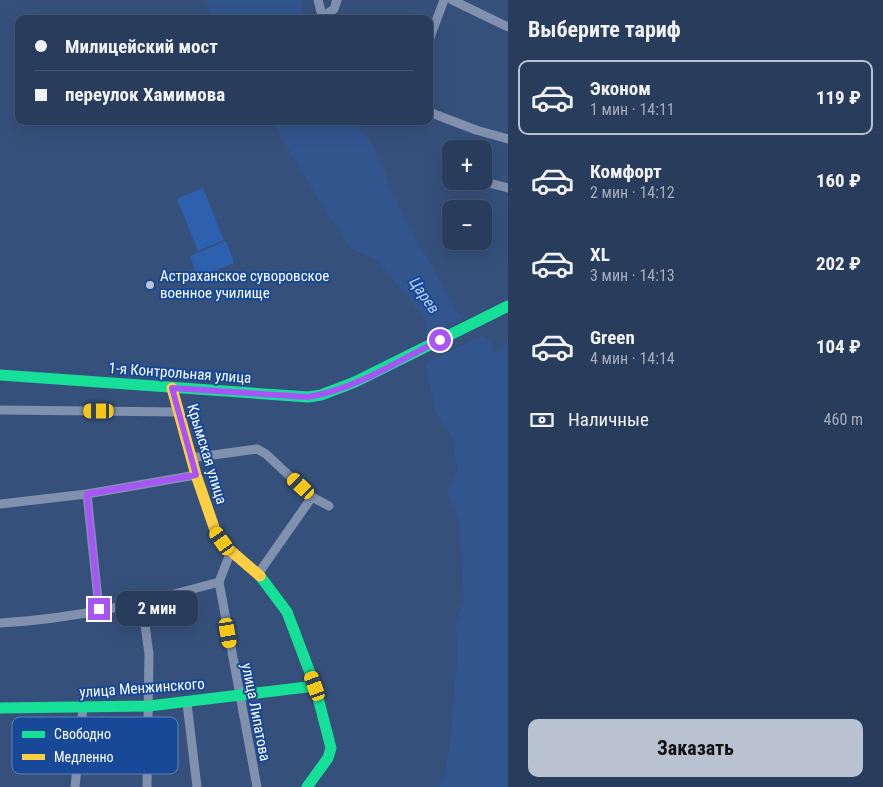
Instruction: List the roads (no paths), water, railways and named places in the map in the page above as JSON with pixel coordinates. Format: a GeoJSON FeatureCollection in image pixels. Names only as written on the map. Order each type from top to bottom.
{"type":"FeatureCollection","features":[{"type":"Feature","properties":{"kind":"street"},"geometry":{"type":"LineString","coordinates":[[318,0],[322,15]]}},
{"type":"Feature","properties":{"kind":"street"},"geometry":{"type":"LineString","coordinates":[[327,15],[334,9],[337,0]]}},
{"type":"Feature","properties":{"kind":"street"},"geometry":{"type":"LineString","coordinates":[[433,29],[444,0]]}},
{"type":"Feature","properties":{"kind":"street"},"geometry":{"type":"LineString","coordinates":[[452,0],[508,27]]}},
{"type":"Feature","properties":{"kind":"street"},"geometry":{"type":"LineString","coordinates":[[433,114],[476,130],[508,139]]}},
{"type":"Feature","properties":{"kind":"street"},"geometry":{"type":"LineString","coordinates":[[492,184],[508,188]]}},
{"type":"Feature","properties":{"kind":"street","name":"1-я Контрольная улица"},"geometry":{"type":"LineString","coordinates":[[0,375],[308,397],[321,395],[355,382],[508,306]]}},
{"type":"Feature","properties":{"kind":"street","name":"Крымская улица"},"geometry":{"type":"LineString","coordinates":[[172,388],[196,475],[216,533],[231,551],[258,574],[287,612],[315,686],[331,748],[328,758],[307,787]]}},
{"type":"Feature","properties":{"kind":"street"},"geometry":{"type":"LineString","coordinates":[[0,410],[179,412]]}},
{"type":"Feature","properties":{"kind":"street"},"geometry":{"type":"LineString","coordinates":[[191,458],[256,448],[266,454],[312,497],[329,506]]}},
{"type":"Feature","properties":{"kind":"street"},"geometry":{"type":"LineString","coordinates":[[0,504],[87,494],[196,475]]}},
{"type":"Feature","properties":{"kind":"street"},"geometry":{"type":"LineString","coordinates":[[87,494],[99,609]]}},
{"type":"Feature","properties":{"kind":"street"},"geometry":{"type":"LineString","coordinates":[[258,574],[312,497]]}},
{"type":"Feature","properties":{"kind":"street"},"geometry":{"type":"LineString","coordinates":[[0,623],[66,618],[99,609],[142,603],[219,582],[231,551]]}},
{"type":"Feature","properties":{"kind":"street","name":"улица Липатова"},"geometry":{"type":"LineString","coordinates":[[219,582],[256,787]]}},
{"type":"Feature","properties":{"kind":"street"},"geometry":{"type":"LineString","coordinates":[[142,603],[149,654],[149,717]]}},
{"type":"Feature","properties":{"kind":"street","name":"улица Менжинского"},"geometry":{"type":"LineString","coordinates":[[0,708],[149,706],[187,703],[238,694],[315,686]]}},
{"type":"Feature","properties":{"kind":"street"},"geometry":{"type":"LineString","coordinates":[[187,703],[197,787]]}},
{"type":"Feature","properties":{"kind":"street"},"geometry":{"type":"LineString","coordinates":[[82,717],[83,708]]}},
{"type":"Feature","properties":{"kind":"street"},"geometry":{"type":"LineString","coordinates":[[75,787],[76,774]]}},
{"type":"Feature","properties":{"kind":"street"},"geometry":{"type":"LineString","coordinates":[[147,774],[147,787]]}},
{"type":"Feature","properties":{"kind":"water"},"geometry":{"type":"Polygon","coordinates":[[[206,0],[301,0],[304,15],[211,15],[206,0]]]}},
{"type":"Feature","properties":{"kind":"water","name":"Царев"},"geometry":{"type":"Polygon","coordinates":[[[273,125],[359,125],[377,152],[396,202],[457,312],[493,345],[492,351],[499,352],[502,345],[508,343],[508,787],[439,787],[445,774],[450,739],[457,661],[456,624],[464,598],[459,522],[447,490],[458,470],[452,437],[436,413],[427,372],[426,320],[378,261],[352,249],[325,210],[273,125]]]}},
{"type":"Feature","properties":{"kind":"place","name":"Астраханское суворовское военное училище"},"geometry":{"type":"Point","coordinates":[150,285]}}]}
